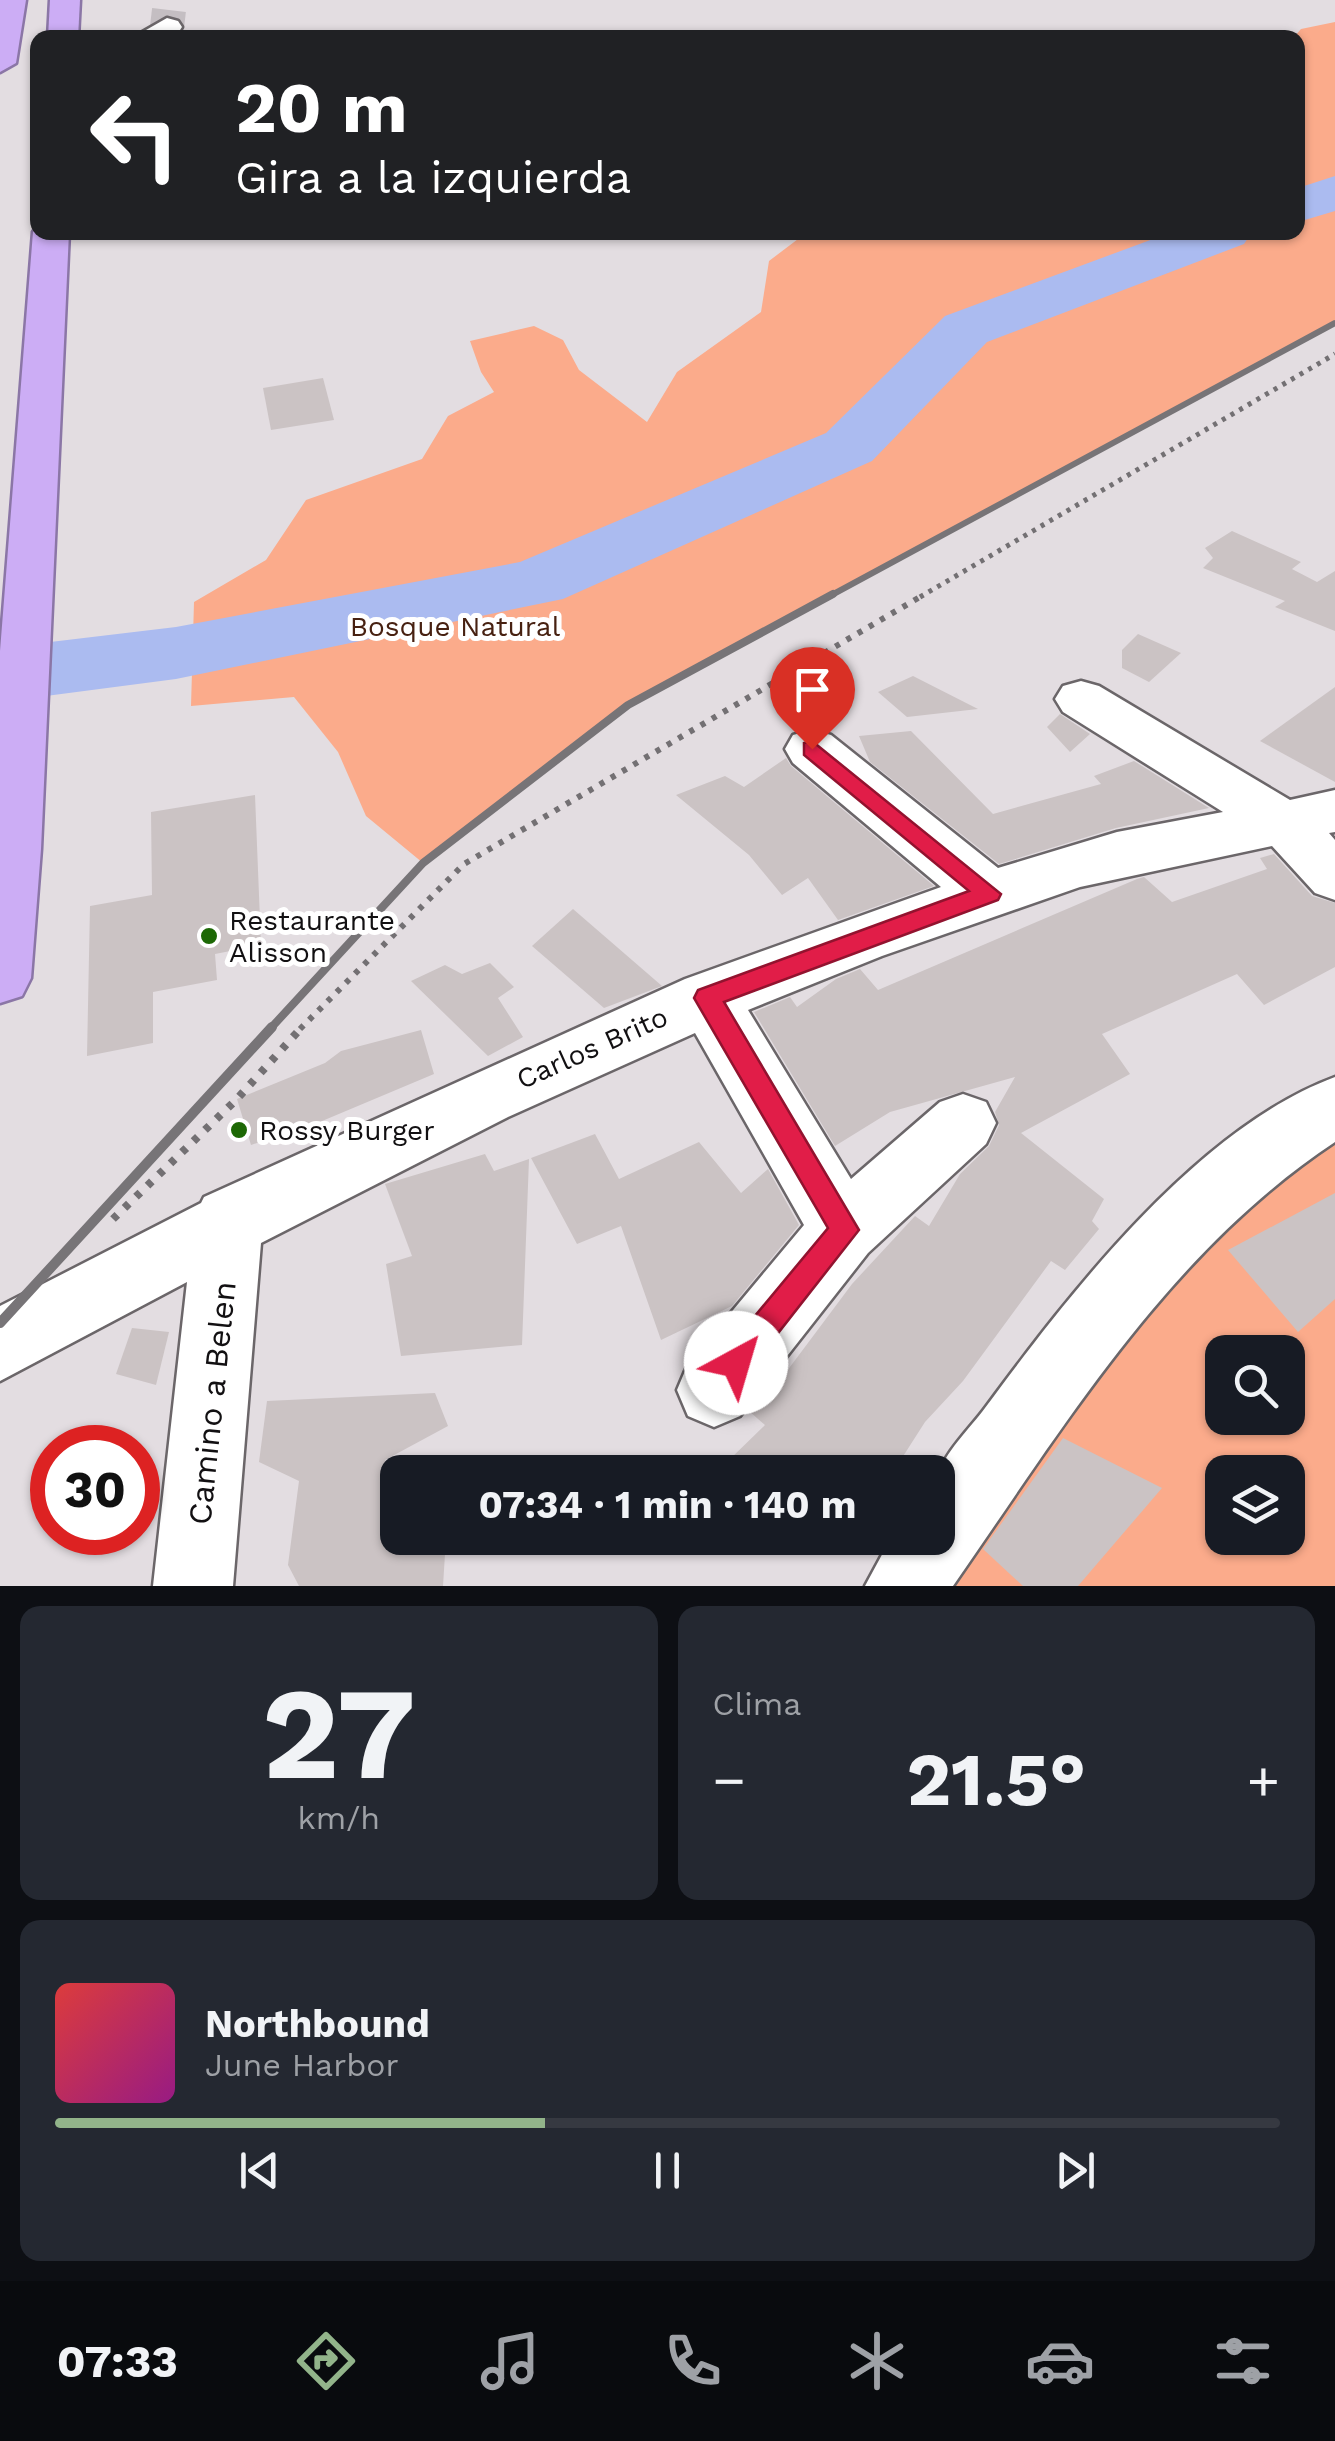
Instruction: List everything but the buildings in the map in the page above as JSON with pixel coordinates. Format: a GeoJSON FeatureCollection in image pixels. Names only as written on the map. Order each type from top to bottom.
{"type":"FeatureCollection","features":[{"type":"Feature","properties":{"kind":"highway"},"geometry":{"type":"LineString","coordinates":[[0,63],[11,0]]}},
{"type":"Feature","properties":{"kind":"highway"},"geometry":{"type":"LineString","coordinates":[[63,30],[65,0]]}},
{"type":"Feature","properties":{"kind":"highway"},"geometry":{"type":"LineString","coordinates":[[0,978],[16,805],[51,240]]}},
{"type":"Feature","properties":{"kind":"street"},"geometry":{"type":"LineString","coordinates":[[1081,699],[1310,818],[1335,878]]}},
{"type":"Feature","properties":{"kind":"street"},"geometry":{"type":"LineString","coordinates":[[812,749],[989,894]]}},
{"type":"Feature","properties":{"kind":"street","name":"Carlos Brito"},"geometry":{"type":"LineString","coordinates":[[0,1345],[228,1220],[588,1047],[707,998],[989,894],[1132,851],[1310,818]]}},
{"type":"Feature","properties":{"kind":"street"},"geometry":{"type":"LineString","coordinates":[[707,998],[844,1230]]}},
{"type":"Feature","properties":{"kind":"street"},"geometry":{"type":"LineString","coordinates":[[904,1586],[1135,1274],[1254,1159],[1335,1106]]}},
{"type":"Feature","properties":{"kind":"street"},"geometry":{"type":"LineString","coordinates":[[714,1390],[844,1230],[963,1124]]}},
{"type":"Feature","properties":{"kind":"street","name":"Camino a Belen"},"geometry":{"type":"LineString","coordinates":[[193,1586],[228,1220]]}},
{"type":"Feature","properties":{"kind":"path"},"geometry":{"type":"LineString","coordinates":[[111,1220],[236,1100],[327,999],[464,864],[1335,354]]}},
{"type":"Feature","properties":{"kind":"green space","name":"Bosque Natural"},"geometry":{"type":"Polygon","coordinates":[[[1335,22],[1335,323],[628,705],[423,863],[366,816],[338,752],[294,697],[191,706],[194,602],[266,560],[306,500],[422,459],[448,416],[494,392],[481,372],[470,341],[534,326],[563,340],[579,370],[647,422],[677,372],[761,312],[769,261],[797,240],[1305,240],[1305,30],[1301,29],[1335,22]]]}},
{"type":"Feature","properties":{"kind":"green space"},"geometry":{"type":"Polygon","coordinates":[[[1335,1103],[1335,1586],[896,1586],[921,1555],[955,1555],[955,1514],[1252,1152],[1335,1103]]]}},
{"type":"Feature","properties":{"kind":"waterway"},"geometry":{"type":"LineString","coordinates":[[1305,203],[1335,192]]}},
{"type":"Feature","properties":{"kind":"waterway"},"geometry":{"type":"LineString","coordinates":[[0,675],[176,653],[537,582],[849,447],[966,329],[1204,240]]}},
{"type":"Feature","properties":{"kind":"tunnel"},"geometry":{"type":"LineString","coordinates":[[167,27],[169,10]]}},
{"type":"Feature","properties":{"kind":"railway"},"geometry":{"type":"LineString","coordinates":[[828,597],[1335,323]]}},
{"type":"Feature","properties":{"kind":"railway"},"geometry":{"type":"LineString","coordinates":[[270,1029],[423,863],[628,705],[833,594]]}},
{"type":"Feature","properties":{"kind":"railway"},"geometry":{"type":"LineString","coordinates":[[0,1323],[272,1027]]}},
{"type":"Feature","properties":{"kind":"place","name":"Restaurante Alisson"},"geometry":{"type":"Point","coordinates":[209,936]}},
{"type":"Feature","properties":{"kind":"place","name":"Rossy Burger"},"geometry":{"type":"Point","coordinates":[239,1130]}},
{"type":"Feature","properties":{"kind":"route"},"geometry":{"type":"LineString","coordinates":[[736,1363],[844,1230],[707,998],[989,894],[812,749]]}}]}
